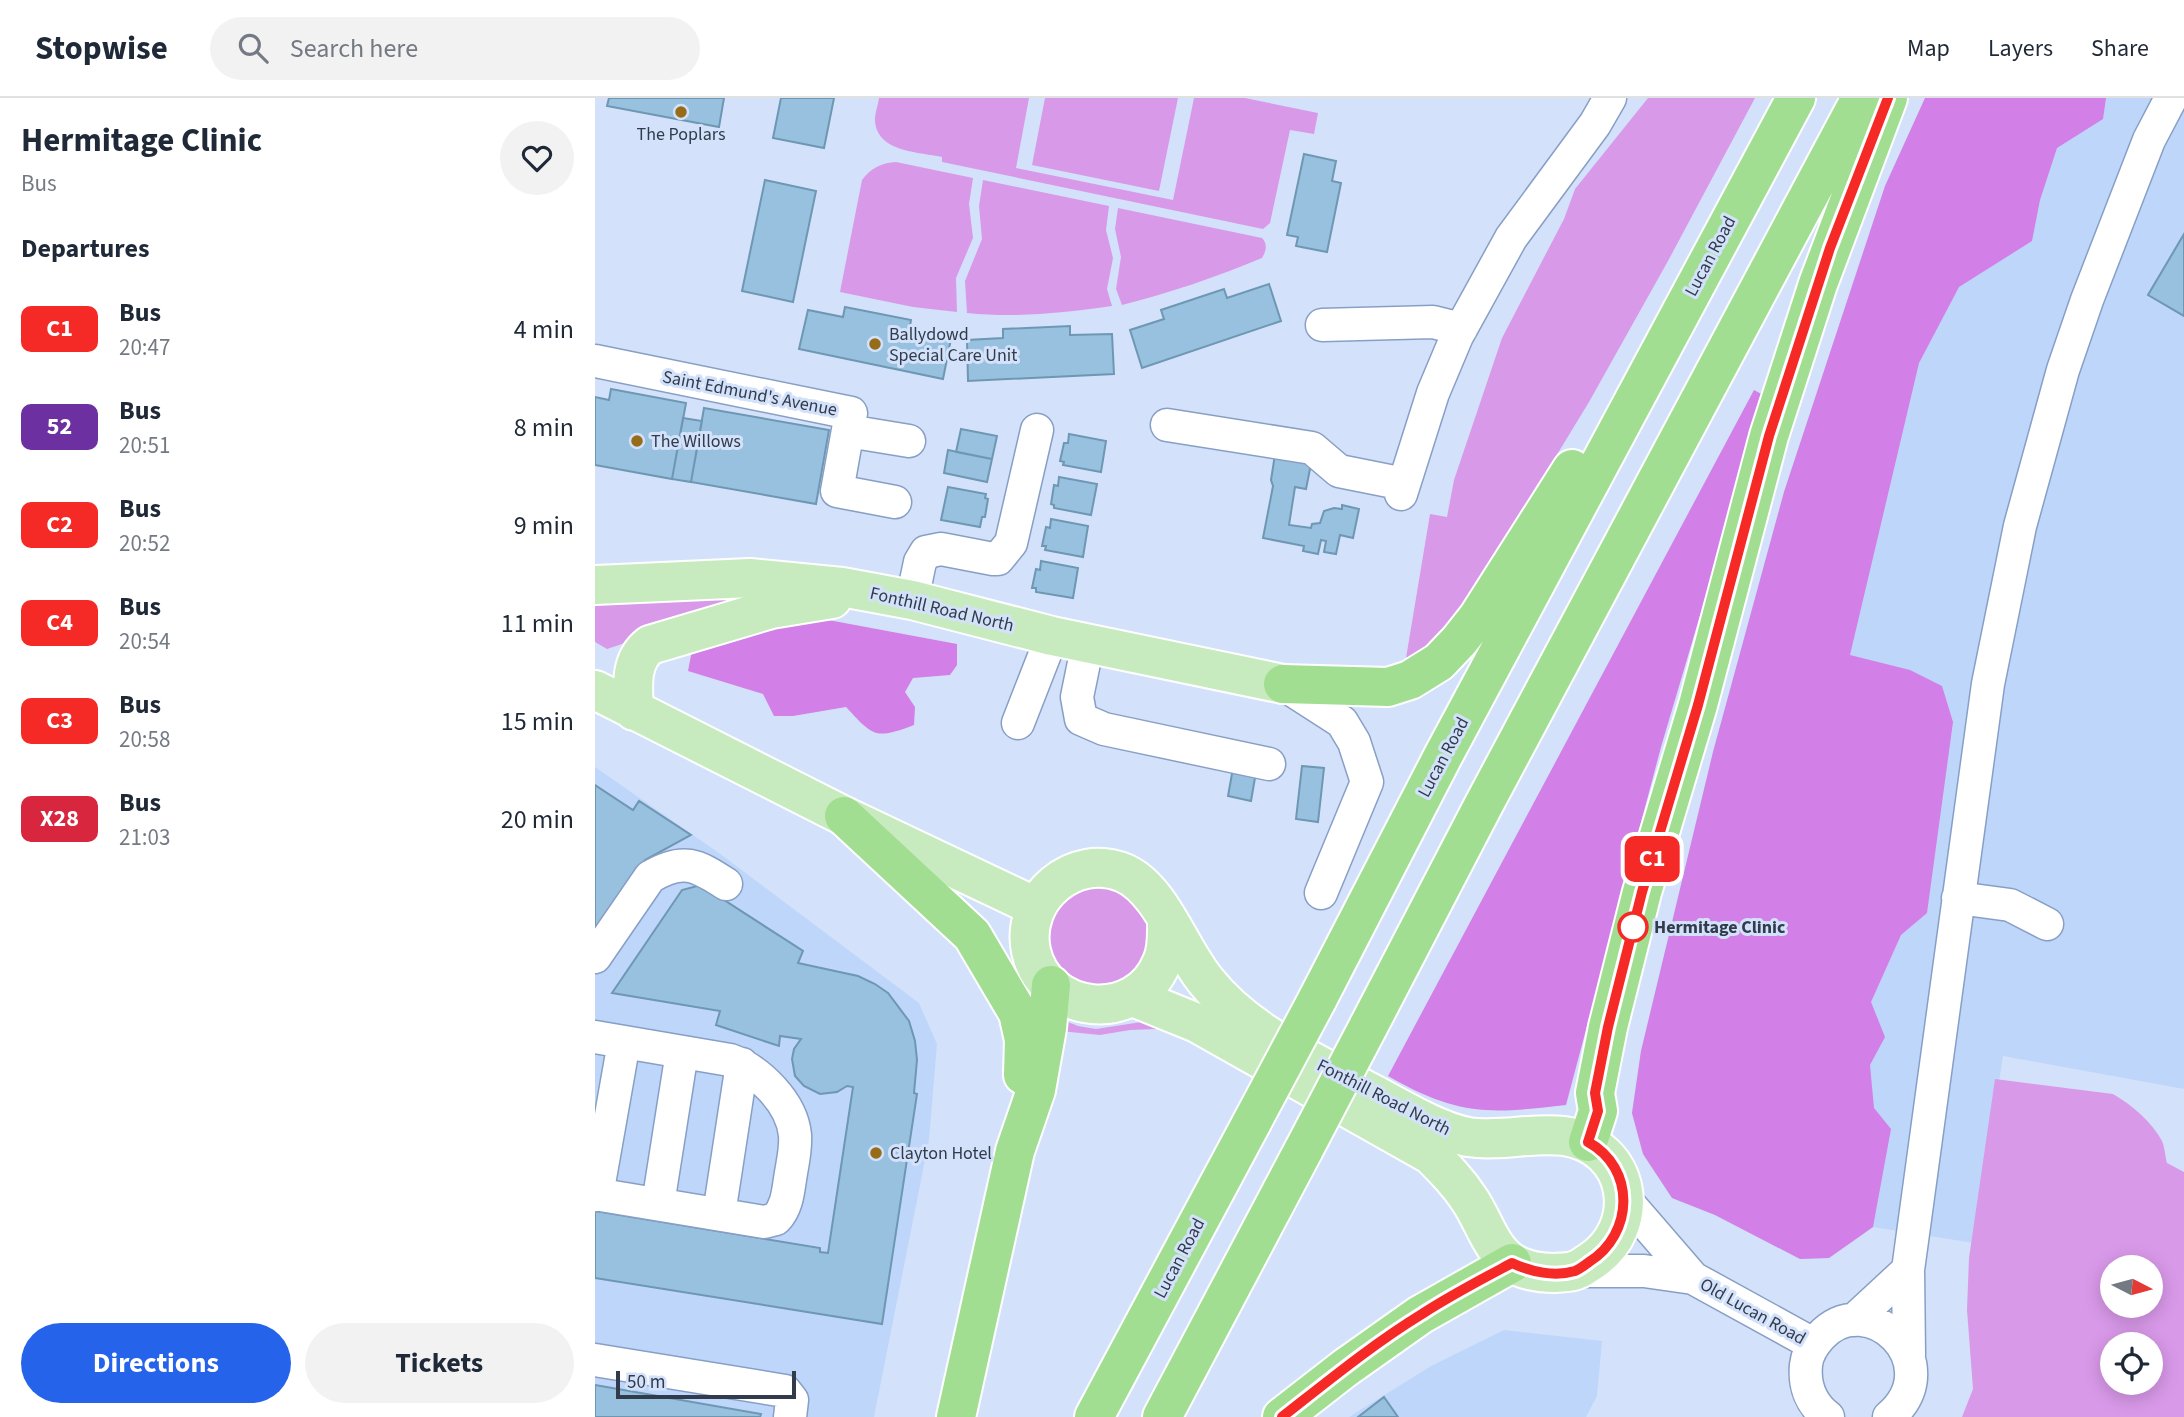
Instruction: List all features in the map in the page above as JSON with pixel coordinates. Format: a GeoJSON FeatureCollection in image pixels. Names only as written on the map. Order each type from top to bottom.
{"type":"FeatureCollection","features":[{"type":"Feature","properties":{"kind":"highway","name":"Lucan Road"},"geometry":{"type":"LineString","coordinates":[[1094,1417],[1317,1000],[1443,756],[1796,98]]}},
{"type":"Feature","properties":{"kind":"highway"},"geometry":{"type":"LineString","coordinates":[[1162,1417],[1489,794],[1861,98]]}},
{"type":"Feature","properties":{"kind":"highway"},"geometry":{"type":"LineString","coordinates":[[1588,1142],[1598,1111],[1595,1093],[1608,1027],[1642,892],[1698,705],[1769,436],[1825,262],[1888,98]]}},
{"type":"Feature","properties":{"kind":"highway"},"geometry":{"type":"LineString","coordinates":[[1283,684],[1388,687],[1410,680],[1439,662],[1478,617],[1521,546],[1699,278]]}},
{"type":"Feature","properties":{"kind":"highway"},"geometry":{"type":"LineString","coordinates":[[844,816],[972,935],[1018,1013],[1025,1057],[1015,1151]]}},
{"type":"Feature","properties":{"kind":"highway"},"geometry":{"type":"LineString","coordinates":[[955,1417],[1015,1151],[1036,1090],[1047,1028],[1051,985]]}},
{"type":"Feature","properties":{"kind":"highway"},"geometry":{"type":"LineString","coordinates":[[1282,1417],[1420,1315],[1512,1263]]}},
{"type":"Feature","properties":{"kind":"main road","name":"Fonthill Road North"},"geometry":{"type":"LineString","coordinates":[[595,585],[750,579],[842,587],[1283,684]]}},
{"type":"Feature","properties":{"kind":"main road"},"geometry":{"type":"LineString","coordinates":[[634,711],[635,668],[639,656],[650,645],[812,601],[894,597]]}},
{"type":"Feature","properties":{"kind":"main road"},"geometry":{"type":"LineString","coordinates":[[595,690],[844,816],[1036,907],[1031,922],[1032,952],[1036,964],[1051,985],[1086,1005],[1114,1004],[1133,997],[1153,979],[1162,963],[1167,945],[1167,921]]}},
{"type":"Feature","properties":{"kind":"main road","name":"Fonthill Road North"},"geometry":{"type":"LineString","coordinates":[[1036,907],[1044,893],[1066,876],[1092,868],[1108,868],[1124,873],[1151,893],[1205,981],[1249,1022],[1272,1039],[1387,1101],[1440,1127],[1468,1137],[1553,1134],[1588,1142]]}},
{"type":"Feature","properties":{"kind":"main road","name":"Fonthill Road North"},"geometry":{"type":"LineString","coordinates":[[1133,997],[1197,1023],[1430,1155],[1455,1179],[1498,1250],[1512,1263]]}},
{"type":"Feature","properties":{"kind":"main road"},"geometry":{"type":"LineString","coordinates":[[1512,1263],[1546,1273],[1576,1271],[1598,1256],[1612,1242],[1620,1223],[1623,1197],[1618,1173],[1601,1149],[1588,1142]]}},
{"type":"Feature","properties":{"kind":"street"},"geometry":{"type":"LineString","coordinates":[[1167,425],[1311,448],[1339,471],[1402,489],[1433,393],[1461,330],[1511,237],[1595,124],[1610,98]]}},
{"type":"Feature","properties":{"kind":"street"},"geometry":{"type":"LineString","coordinates":[[1889,1417],[1900,1408],[1909,1392],[1912,1373],[1909,1355],[1908,1270],[1988,684],[2020,526],[2063,370],[2087,300],[2149,140],[2171,98]]}},
{"type":"Feature","properties":{"kind":"street"},"geometry":{"type":"LineString","coordinates":[[1322,325],[1433,321],[1461,330]]}},
{"type":"Feature","properties":{"kind":"street","name":"Saint Edmund's Avenue"},"geometry":{"type":"LineString","coordinates":[[595,361],[851,413],[837,491],[895,502]]}},
{"type":"Feature","properties":{"kind":"street"},"geometry":{"type":"LineString","coordinates":[[848,430],[909,441]]}},
{"type":"Feature","properties":{"kind":"street"},"geometry":{"type":"LineString","coordinates":[[894,597],[926,552],[941,549],[998,559],[1011,543],[1037,430]]}},
{"type":"Feature","properties":{"kind":"street"},"geometry":{"type":"LineString","coordinates":[[1018,723],[1070,639]]}},
{"type":"Feature","properties":{"kind":"street"},"geometry":{"type":"LineString","coordinates":[[1070,639],[1081,719],[1104,729],[1269,764]]}},
{"type":"Feature","properties":{"kind":"street"},"geometry":{"type":"LineString","coordinates":[[1283,684],[1342,722],[1354,742],[1367,782],[1321,893]]}},
{"type":"Feature","properties":{"kind":"street"},"geometry":{"type":"LineString","coordinates":[[595,957],[650,877],[660,871],[680,866],[699,867],[726,884]]}},
{"type":"Feature","properties":{"kind":"street"},"geometry":{"type":"LineString","coordinates":[[609,1040],[730,1060],[742,1064],[768,1085],[790,1116],[796,1139],[788,1195],[782,1212],[776,1219],[764,1222],[596,1194],[609,1040]]}},
{"type":"Feature","properties":{"kind":"street"},"geometry":{"type":"LineString","coordinates":[[658,1204],[682,1052]]}},
{"type":"Feature","properties":{"kind":"street"},"geometry":{"type":"LineString","coordinates":[[719,1214],[742,1064]]}},
{"type":"Feature","properties":{"kind":"street","name":"Old Lucan Road"},"geometry":{"type":"LineString","coordinates":[[1623,1197],[1693,1278],[1813,1344]]}},
{"type":"Feature","properties":{"kind":"street"},"geometry":{"type":"LineString","coordinates":[[1854,1320],[1908,1270]]}},
{"type":"Feature","properties":{"kind":"street","name":"Old Lucan Road"},"geometry":{"type":"LineString","coordinates":[[1576,1271],[1644,1271],[1693,1278]]}},
{"type":"Feature","properties":{"kind":"street"},"geometry":{"type":"LineString","coordinates":[[1828,1417],[1818,1409],[1809,1395],[1805,1378],[1806,1361],[1813,1344],[1824,1332],[1838,1324],[1854,1320],[1870,1321],[1885,1327],[1900,1339],[1909,1355]]}},
{"type":"Feature","properties":{"kind":"street"},"geometry":{"type":"LineString","coordinates":[[595,1360],[785,1391],[792,1400],[790,1417]]}},
{"type":"Feature","properties":{"kind":"shaded area"},"geometry":{"type":"Polygon","coordinates":[[[879,98],[1029,98],[1016,168],[1173,200],[1194,98],[1245,98],[1318,113],[1314,134],[1290,130],[1270,223],[1263,229],[942,162],[942,157],[900,149],[883,139],[877,131],[875,117],[879,98]]]}},
{"type":"Feature","properties":{"kind":"shaded area"},"geometry":{"type":"Polygon","coordinates":[[[1045,98],[1178,98],[1159,191],[1032,165],[1045,98]]]}},
{"type":"Feature","properties":{"kind":"shaded area"},"geometry":{"type":"Polygon","coordinates":[[[1648,98],[1755,98],[1589,402],[1461,612],[1424,652],[1406,658],[1430,514],[1447,517],[1454,480],[1502,338],[1564,219],[1575,189],[1648,98]]]}},
{"type":"Feature","properties":{"kind":"shaded area","name":"Hermitage Clinic"},"geometry":{"type":"Polygon","coordinates":[[[1925,98],[2184,98],[2184,1089],[2003,1056],[1974,1243],[1873,1227],[1829,1258],[1800,1259],[1715,1215],[1672,1198],[1643,1154],[1632,1113],[1641,1051],[1713,752],[1784,492],[1885,186],[1925,98]]]}},
{"type":"Feature","properties":{"kind":"shaded area"},"geometry":{"type":"Polygon","coordinates":[[[1925,98],[2106,98],[2103,119],[2057,148],[2040,200],[2032,241],[1959,287],[1919,363],[1850,655],[1910,670],[1942,686],[1953,722],[1927,913],[1901,935],[1871,1002],[1885,1037],[1870,1065],[1874,1108],[1891,1129],[1873,1227],[1829,1258],[1800,1259],[1715,1215],[1672,1198],[1643,1154],[1632,1113],[1641,1051],[1713,752],[1784,492],[1885,186],[1925,98]]]}},
{"type":"Feature","properties":{"kind":"shaded area"},"geometry":{"type":"Polygon","coordinates":[[[896,162],[973,178],[969,204],[973,238],[956,278],[957,312],[913,307],[840,292],[862,180],[877,167],[896,162]]]}},
{"type":"Feature","properties":{"kind":"shaded area"},"geometry":{"type":"Polygon","coordinates":[[[983,180],[1109,206],[1106,230],[1113,258],[1107,289],[1112,306],[1040,314],[967,313],[965,281],[982,239],[979,206],[983,180]]]}},
{"type":"Feature","properties":{"kind":"shaded area"},"geometry":{"type":"Polygon","coordinates":[[[1118,208],[1262,238],[1265,250],[1262,258],[1227,272],[1122,305],[1116,289],[1121,257],[1115,229],[1118,208]]]}},
{"type":"Feature","properties":{"kind":"shaded area"},"geometry":{"type":"Polygon","coordinates":[[[1754,390],[1765,396],[1661,747],[1566,1105],[1494,1110],[1474,1109],[1434,1099],[1388,1076],[1754,390]]]}},
{"type":"Feature","properties":{"kind":"shaded area"},"geometry":{"type":"Polygon","coordinates":[[[796,591],[635,635],[622,644],[607,649],[595,642],[595,601],[796,591]]]}},
{"type":"Feature","properties":{"kind":"shaded area"},"geometry":{"type":"Polygon","coordinates":[[[823,619],[957,644],[957,665],[950,675],[913,678],[905,692],[915,707],[914,725],[882,734],[869,729],[846,707],[793,716],[774,716],[763,694],[688,671],[692,650],[803,620],[823,619]]]}},
{"type":"Feature","properties":{"kind":"shaded area"},"geometry":{"type":"Polygon","coordinates":[[[595,767],[719,853],[919,1003],[937,1044],[929,1140],[874,1417],[595,1417],[595,767]]]}},
{"type":"Feature","properties":{"kind":"shaded area"},"geometry":{"type":"Polygon","coordinates":[[[1110,884],[1139,901],[1152,935],[1141,970],[1111,990],[1075,986],[1050,961],[1045,927],[1051,911],[1076,888],[1110,884]]]}},
{"type":"Feature","properties":{"kind":"shaded area"},"geometry":{"type":"Polygon","coordinates":[[[1055,1017],[1078,1026],[1096,1029],[1148,1021],[1193,1036],[1157,1029],[1100,1035],[1060,1031],[1055,1017]]]}},
{"type":"Feature","properties":{"kind":"shaded area"},"geometry":{"type":"Polygon","coordinates":[[[1995,1079],[2113,1094],[2141,1114],[2158,1134],[2167,1163],[2184,1172],[2184,1417],[1962,1417],[1973,1389],[1967,1310],[1969,1258],[1995,1079]]]}},
{"type":"Feature","properties":{"kind":"shaded area"},"geometry":{"type":"Polygon","coordinates":[[[1504,1330],[1602,1341],[1597,1396],[1586,1417],[1349,1417],[1431,1366],[1504,1330]]]}},
{"type":"Feature","properties":{"kind":"building","name":"The Poplars"},"geometry":{"type":"Polygon","coordinates":[[[609,98],[724,98],[719,127],[607,106],[609,98]]]}},
{"type":"Feature","properties":{"kind":"building"},"geometry":{"type":"Polygon","coordinates":[[[781,98],[834,98],[824,148],[773,138],[781,98]]]}},
{"type":"Feature","properties":{"kind":"building"},"geometry":{"type":"Polygon","coordinates":[[[1304,154],[1336,161],[1332,181],[1341,183],[1327,252],[1296,246],[1298,237],[1287,235],[1304,154]]]}},
{"type":"Feature","properties":{"kind":"building"},"geometry":{"type":"Polygon","coordinates":[[[765,180],[816,191],[793,302],[742,291],[765,180]]]}},
{"type":"Feature","properties":{"kind":"building"},"geometry":{"type":"Polygon","coordinates":[[[2184,234],[2184,316],[2148,295],[2184,234]]]}},
{"type":"Feature","properties":{"kind":"building"},"geometry":{"type":"Polygon","coordinates":[[[1269,284],[1281,321],[1142,368],[1130,330],[1164,319],[1161,310],[1224,289],[1227,298],[1269,284]]]}},
{"type":"Feature","properties":{"kind":"building","name":"Ballydowd Special Care Unit"},"geometry":{"type":"Polygon","coordinates":[[[845,307],[911,320],[909,331],[951,339],[943,379],[799,349],[808,310],[843,317],[845,307]]]}},
{"type":"Feature","properties":{"kind":"building","name":"Ballydowd Special Care Unit"},"geometry":{"type":"Polygon","coordinates":[[[1070,326],[1070,335],[1112,334],[1114,374],[968,381],[967,340],[1003,338],[1003,329],[1070,326]]]}},
{"type":"Feature","properties":{"kind":"building","name":"The Willows"},"geometry":{"type":"Polygon","coordinates":[[[611,389],[686,403],[672,479],[595,465],[595,397],[609,400],[611,389]]]}},
{"type":"Feature","properties":{"kind":"building"},"geometry":{"type":"Polygon","coordinates":[[[704,408],[829,430],[816,504],[691,482],[704,408]]]}},
{"type":"Feature","properties":{"kind":"building"},"geometry":{"type":"Polygon","coordinates":[[[683,418],[702,421],[691,482],[672,479],[683,418]]]}},
{"type":"Feature","properties":{"kind":"building"},"geometry":{"type":"Polygon","coordinates":[[[961,429],[997,436],[992,459],[956,452],[961,429]]]}},
{"type":"Feature","properties":{"kind":"building"},"geometry":{"type":"Polygon","coordinates":[[[1069,434],[1106,441],[1101,472],[1063,465],[1064,462],[1060,461],[1069,434]]]}},
{"type":"Feature","properties":{"kind":"building"},"geometry":{"type":"Polygon","coordinates":[[[1276,448],[1313,454],[1306,489],[1295,487],[1289,525],[1311,528],[1312,524],[1320,523],[1324,511],[1342,509],[1342,505],[1359,509],[1353,538],[1340,535],[1336,554],[1324,552],[1326,541],[1321,540],[1318,554],[1303,551],[1304,546],[1263,538],[1273,486],[1271,480],[1276,448]]]}},
{"type":"Feature","properties":{"kind":"building"},"geometry":{"type":"Polygon","coordinates":[[[948,450],[992,459],[987,482],[944,473],[948,450]]]}},
{"type":"Feature","properties":{"kind":"building"},"geometry":{"type":"Polygon","coordinates":[[[1059,477],[1097,484],[1091,515],[1054,508],[1051,504],[1054,485],[1058,486],[1059,477]]]}},
{"type":"Feature","properties":{"kind":"building"},"geometry":{"type":"Polygon","coordinates":[[[948,487],[986,494],[985,498],[988,499],[985,517],[982,517],[980,527],[941,520],[948,487]]]}},
{"type":"Feature","properties":{"kind":"building"},"geometry":{"type":"Polygon","coordinates":[[[1051,519],[1088,526],[1083,557],[1045,550],[1046,546],[1042,546],[1046,527],[1050,528],[1051,519]]]}},
{"type":"Feature","properties":{"kind":"building"},"geometry":{"type":"Polygon","coordinates":[[[1041,561],[1078,568],[1073,598],[1036,592],[1036,588],[1032,588],[1036,569],[1040,570],[1041,561]]]}},
{"type":"Feature","properties":{"kind":"building"},"geometry":{"type":"Polygon","coordinates":[[[1302,766],[1324,768],[1318,822],[1296,819],[1302,766]]]}},
{"type":"Feature","properties":{"kind":"building"},"geometry":{"type":"Polygon","coordinates":[[[1233,768],[1256,772],[1251,801],[1228,796],[1233,768]]]}},
{"type":"Feature","properties":{"kind":"building"},"geometry":{"type":"Polygon","coordinates":[[[595,785],[633,810],[639,801],[691,835],[645,860],[595,936],[595,785]]]}},
{"type":"Feature","properties":{"kind":"building","name":"Clayton Hotel"},"geometry":{"type":"Polygon","coordinates":[[[697,886],[707,889],[803,951],[798,963],[858,976],[875,984],[888,993],[909,1021],[915,1041],[917,1060],[914,1093],[917,1094],[882,1324],[595,1278],[595,1211],[820,1248],[820,1252],[828,1253],[853,1087],[847,1086],[837,1092],[820,1094],[804,1086],[795,1076],[792,1059],[794,1049],[801,1039],[780,1036],[779,1046],[716,1025],[720,1011],[612,993],[682,890],[697,886]]]}},
{"type":"Feature","properties":{"kind":"building"},"geometry":{"type":"Polygon","coordinates":[[[595,1385],[761,1414],[760,1417],[595,1417],[595,1385]]]}},
{"type":"Feature","properties":{"kind":"building"},"geometry":{"type":"Polygon","coordinates":[[[1384,1397],[1398,1417],[1358,1417],[1384,1397]]]}},
{"type":"Feature","properties":{"kind":"bus line","name":"C1"},"geometry":{"type":"LineString","coordinates":[[1282,1417],[1420,1315],[1474,1283],[1512,1263],[1546,1273],[1576,1271],[1598,1256],[1612,1242],[1620,1223],[1622,1188],[1618,1173],[1608,1157],[1601,1149],[1588,1142],[1598,1111],[1595,1093],[1608,1027],[1642,892],[1698,705],[1769,436],[1830,248],[1888,98]]}},
{"type":"Feature","properties":{"kind":"place","name":"The Poplars"},"geometry":{"type":"Point","coordinates":[681,112]}},
{"type":"Feature","properties":{"kind":"place","name":"Ballydowd Special Care Unit"},"geometry":{"type":"Point","coordinates":[875,344]}},
{"type":"Feature","properties":{"kind":"place","name":"The Willows"},"geometry":{"type":"Point","coordinates":[637,441]}},
{"type":"Feature","properties":{"kind":"place","name":"Hermitage Clinic"},"geometry":{"type":"Point","coordinates":[1633,927]}},
{"type":"Feature","properties":{"kind":"place","name":"Clayton Hotel"},"geometry":{"type":"Point","coordinates":[876,1153]}}]}
